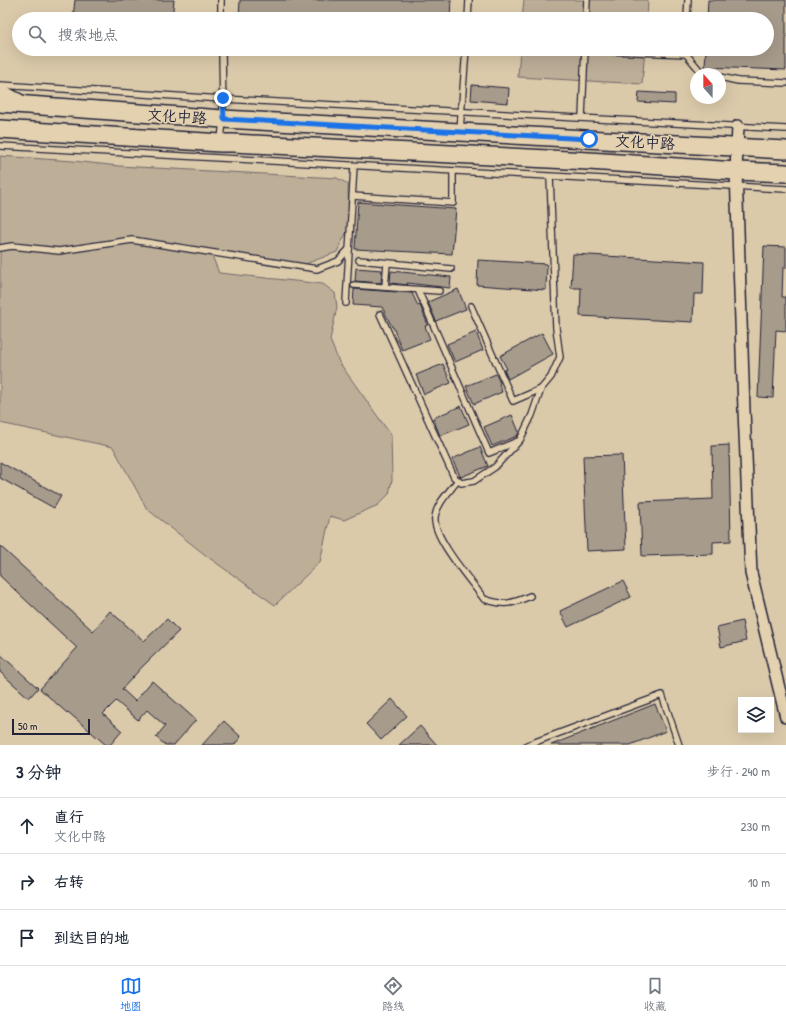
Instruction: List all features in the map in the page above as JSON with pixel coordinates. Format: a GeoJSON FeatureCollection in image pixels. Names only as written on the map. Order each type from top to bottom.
{"type":"FeatureCollection","features":[{"type":"Feature","properties":{"kind":"main road"},"geometry":{"type":"LineString","coordinates":[[0,92],[24,104]]}},
{"type":"Feature","properties":{"kind":"main road","name":"文化中路"},"geometry":{"type":"LineString","coordinates":[[0,103],[224,119],[786,150]]}},
{"type":"Feature","properties":{"kind":"main road","name":"文化中路"},"geometry":{"type":"LineString","coordinates":[[4,130],[221,143],[589,161],[737,179],[786,173]]}},
{"type":"Feature","properties":{"kind":"street"},"geometry":{"type":"LineString","coordinates":[[738,126],[737,179],[744,410],[751,573],[786,717]]}},
{"type":"Feature","properties":{"kind":"lane"},"geometry":{"type":"LineString","coordinates":[[221,0],[221,12]]}},
{"type":"Feature","properties":{"kind":"lane"},"geometry":{"type":"LineString","coordinates":[[468,12],[469,0]]}},
{"type":"Feature","properties":{"kind":"lane"},"geometry":{"type":"LineString","coordinates":[[586,12],[587,0]]}},
{"type":"Feature","properties":{"kind":"lane"},"geometry":{"type":"LineString","coordinates":[[687,12],[688,0]]}},
{"type":"Feature","properties":{"kind":"lane"},"geometry":{"type":"LineString","coordinates":[[221,143],[224,119],[222,56]]}},
{"type":"Feature","properties":{"kind":"lane"},"geometry":{"type":"LineString","coordinates":[[460,132],[465,56]]}},
{"type":"Feature","properties":{"kind":"lane"},"geometry":{"type":"LineString","coordinates":[[582,117],[585,56]]}},
{"type":"Feature","properties":{"kind":"lane"},"geometry":{"type":"LineString","coordinates":[[689,56],[698,68]]}},
{"type":"Feature","properties":{"kind":"lane"},"geometry":{"type":"LineString","coordinates":[[726,78],[738,81],[786,83]]}},
{"type":"Feature","properties":{"kind":"lane"},"geometry":{"type":"LineString","coordinates":[[0,84],[223,98],[786,129]]}},
{"type":"Feature","properties":{"kind":"lane"},"geometry":{"type":"LineString","coordinates":[[0,146],[550,177],[737,179],[786,189]]}},
{"type":"Feature","properties":{"kind":"lane"},"geometry":{"type":"LineString","coordinates":[[346,303],[354,166]]}},
{"type":"Feature","properties":{"kind":"lane"},"geometry":{"type":"LineString","coordinates":[[353,196],[453,203],[453,171]]}},
{"type":"Feature","properties":{"kind":"lane"},"geometry":{"type":"LineString","coordinates":[[380,314],[454,477],[461,483],[474,480],[495,467],[520,440],[532,416],[541,389],[551,377],[560,357],[556,328],[550,177]]}},
{"type":"Feature","properties":{"kind":"lane"},"geometry":{"type":"LineString","coordinates":[[0,248],[12,246],[59,251],[132,240],[317,269],[338,261],[350,249]]}},
{"type":"Feature","properties":{"kind":"lane"},"geometry":{"type":"LineString","coordinates":[[359,260],[451,269]]}},
{"type":"Feature","properties":{"kind":"lane"},"geometry":{"type":"LineString","coordinates":[[386,287],[387,263]]}},
{"type":"Feature","properties":{"kind":"lane"},"geometry":{"type":"LineString","coordinates":[[354,285],[439,291]]}},
{"type":"Feature","properties":{"kind":"lane"},"geometry":{"type":"LineString","coordinates":[[418,290],[489,453],[520,440]]}},
{"type":"Feature","properties":{"kind":"lane"},"geometry":{"type":"LineString","coordinates":[[471,306],[513,400],[541,389]]}},
{"type":"Feature","properties":{"kind":"lane"},"geometry":{"type":"LineString","coordinates":[[458,480],[440,504],[435,517],[436,530],[446,547],[484,600],[495,603],[512,604],[530,596]]}},
{"type":"Feature","properties":{"kind":"lane"},"geometry":{"type":"LineString","coordinates":[[527,745],[662,695],[679,745]]}},
{"type":"Feature","properties":{"kind":"shaded area"},"geometry":{"type":"Polygon","coordinates":[[[524,0],[648,0],[647,12],[523,12],[524,0]]]}},
{"type":"Feature","properties":{"kind":"shaded area"},"geometry":{"type":"Polygon","coordinates":[[[520,56],[644,56],[642,84],[518,77],[520,56]]]}},
{"type":"Feature","properties":{"kind":"shaded area"},"geometry":{"type":"Polygon","coordinates":[[[0,156],[119,166],[337,178],[348,184],[349,227],[337,252],[303,265],[211,253],[219,273],[323,284],[335,293],[337,307],[330,340],[339,362],[391,435],[392,480],[389,494],[378,505],[344,520],[330,516],[320,562],[275,605],[208,557],[147,509],[113,447],[0,423],[0,156]]]}},
{"type":"Feature","properties":{"kind":"building"},"geometry":{"type":"Polygon","coordinates":[[[75,0],[174,0],[173,12],[74,12],[75,0]]]}},
{"type":"Feature","properties":{"kind":"building"},"geometry":{"type":"Polygon","coordinates":[[[240,0],[451,0],[450,12],[239,12],[240,0]]]}},
{"type":"Feature","properties":{"kind":"building"},"geometry":{"type":"Polygon","coordinates":[[[708,0],[786,0],[786,70],[705,67],[706,56],[774,56],[774,12],[707,12],[708,0]]]}},
{"type":"Feature","properties":{"kind":"building"},"geometry":{"type":"Polygon","coordinates":[[[472,85],[509,88],[508,103],[471,100],[472,85]]]}},
{"type":"Feature","properties":{"kind":"building"},"geometry":{"type":"Polygon","coordinates":[[[639,92],[675,94],[675,104],[638,102],[639,92]]]}},
{"type":"Feature","properties":{"kind":"building"},"geometry":{"type":"Polygon","coordinates":[[[358,202],[456,209],[452,254],[355,249],[358,202]]]}},
{"type":"Feature","properties":{"kind":"building"},"geometry":{"type":"Polygon","coordinates":[[[764,246],[786,247],[786,268],[783,268],[782,297],[786,297],[786,331],[776,330],[773,398],[758,397],[764,246]]]}},
{"type":"Feature","properties":{"kind":"building"},"geometry":{"type":"Polygon","coordinates":[[[573,254],[704,262],[703,294],[694,294],[693,322],[580,316],[581,288],[571,288],[573,254]]]}},
{"type":"Feature","properties":{"kind":"building"},"geometry":{"type":"Polygon","coordinates":[[[478,260],[547,264],[546,290],[477,285],[478,260]]]}},
{"type":"Feature","properties":{"kind":"building"},"geometry":{"type":"Polygon","coordinates":[[[356,268],[382,270],[381,283],[355,281],[356,268]]]}},
{"type":"Feature","properties":{"kind":"building"},"geometry":{"type":"Polygon","coordinates":[[[391,271],[451,277],[450,288],[407,283],[408,285],[390,283],[391,271]]]}},
{"type":"Feature","properties":{"kind":"building"},"geometry":{"type":"Polygon","coordinates":[[[354,289],[412,293],[418,306],[420,305],[428,325],[425,326],[430,339],[402,350],[393,327],[382,307],[353,305],[354,289]]]}},
{"type":"Feature","properties":{"kind":"building"},"geometry":{"type":"Polygon","coordinates":[[[458,289],[466,309],[436,321],[428,302],[458,289]]]}},
{"type":"Feature","properties":{"kind":"building"},"geometry":{"type":"Polygon","coordinates":[[[476,332],[483,350],[455,362],[447,344],[476,332]]]}},
{"type":"Feature","properties":{"kind":"building"},"geometry":{"type":"Polygon","coordinates":[[[542,333],[553,354],[508,379],[504,370],[507,369],[500,356],[542,333]]]}},
{"type":"Feature","properties":{"kind":"building"},"geometry":{"type":"Polygon","coordinates":[[[443,364],[451,383],[424,394],[416,375],[443,364]]]}},
{"type":"Feature","properties":{"kind":"building"},"geometry":{"type":"Polygon","coordinates":[[[496,374],[502,392],[474,404],[466,386],[496,374]]]}},
{"type":"Feature","properties":{"kind":"building"},"geometry":{"type":"Polygon","coordinates":[[[461,406],[469,424],[440,436],[433,418],[461,406]]]}},
{"type":"Feature","properties":{"kind":"building"},"geometry":{"type":"Polygon","coordinates":[[[512,415],[519,432],[517,436],[492,446],[484,427],[512,415]]]}},
{"type":"Feature","properties":{"kind":"building"},"geometry":{"type":"Polygon","coordinates":[[[729,445],[731,541],[713,542],[713,554],[642,556],[640,502],[713,499],[712,446],[729,445]]]}},
{"type":"Feature","properties":{"kind":"building"},"geometry":{"type":"Polygon","coordinates":[[[480,447],[488,466],[461,477],[452,459],[480,447]]]}},
{"type":"Feature","properties":{"kind":"building"},"geometry":{"type":"Polygon","coordinates":[[[622,455],[626,549],[587,551],[583,456],[622,455]]]}},
{"type":"Feature","properties":{"kind":"building"},"geometry":{"type":"Polygon","coordinates":[[[0,462],[61,496],[54,508],[0,478],[0,462]]]}},
{"type":"Feature","properties":{"kind":"building"},"geometry":{"type":"Polygon","coordinates":[[[0,546],[93,631],[110,611],[144,641],[167,619],[179,631],[122,689],[135,701],[152,681],[196,720],[174,745],[165,745],[156,737],[165,726],[147,710],[138,720],[116,701],[103,714],[122,731],[110,745],[106,745],[40,689],[77,648],[0,576],[0,546]]]}},
{"type":"Feature","properties":{"kind":"building"},"geometry":{"type":"Polygon","coordinates":[[[623,581],[631,597],[568,627],[560,611],[623,581]]]}},
{"type":"Feature","properties":{"kind":"building"},"geometry":{"type":"Polygon","coordinates":[[[742,621],[746,641],[721,647],[717,627],[742,621]]]}},
{"type":"Feature","properties":{"kind":"building"},"geometry":{"type":"Polygon","coordinates":[[[0,654],[38,688],[29,698],[0,672],[0,654]]]}},
{"type":"Feature","properties":{"kind":"building"},"geometry":{"type":"Polygon","coordinates":[[[392,699],[407,716],[381,740],[366,724],[392,699]]]}},
{"type":"Feature","properties":{"kind":"building"},"geometry":{"type":"Polygon","coordinates":[[[655,704],[666,731],[630,745],[551,745],[655,704]]]}},
{"type":"Feature","properties":{"kind":"building"},"geometry":{"type":"Polygon","coordinates":[[[224,721],[241,737],[234,745],[202,745],[224,721]]]}},
{"type":"Feature","properties":{"kind":"building"},"geometry":{"type":"Polygon","coordinates":[[[420,726],[437,745],[399,745],[420,726]]]}},
{"type":"Feature","properties":{"kind":"route"},"geometry":{"type":"LineString","coordinates":[[223,98],[224,119],[589,139]]}}]}
